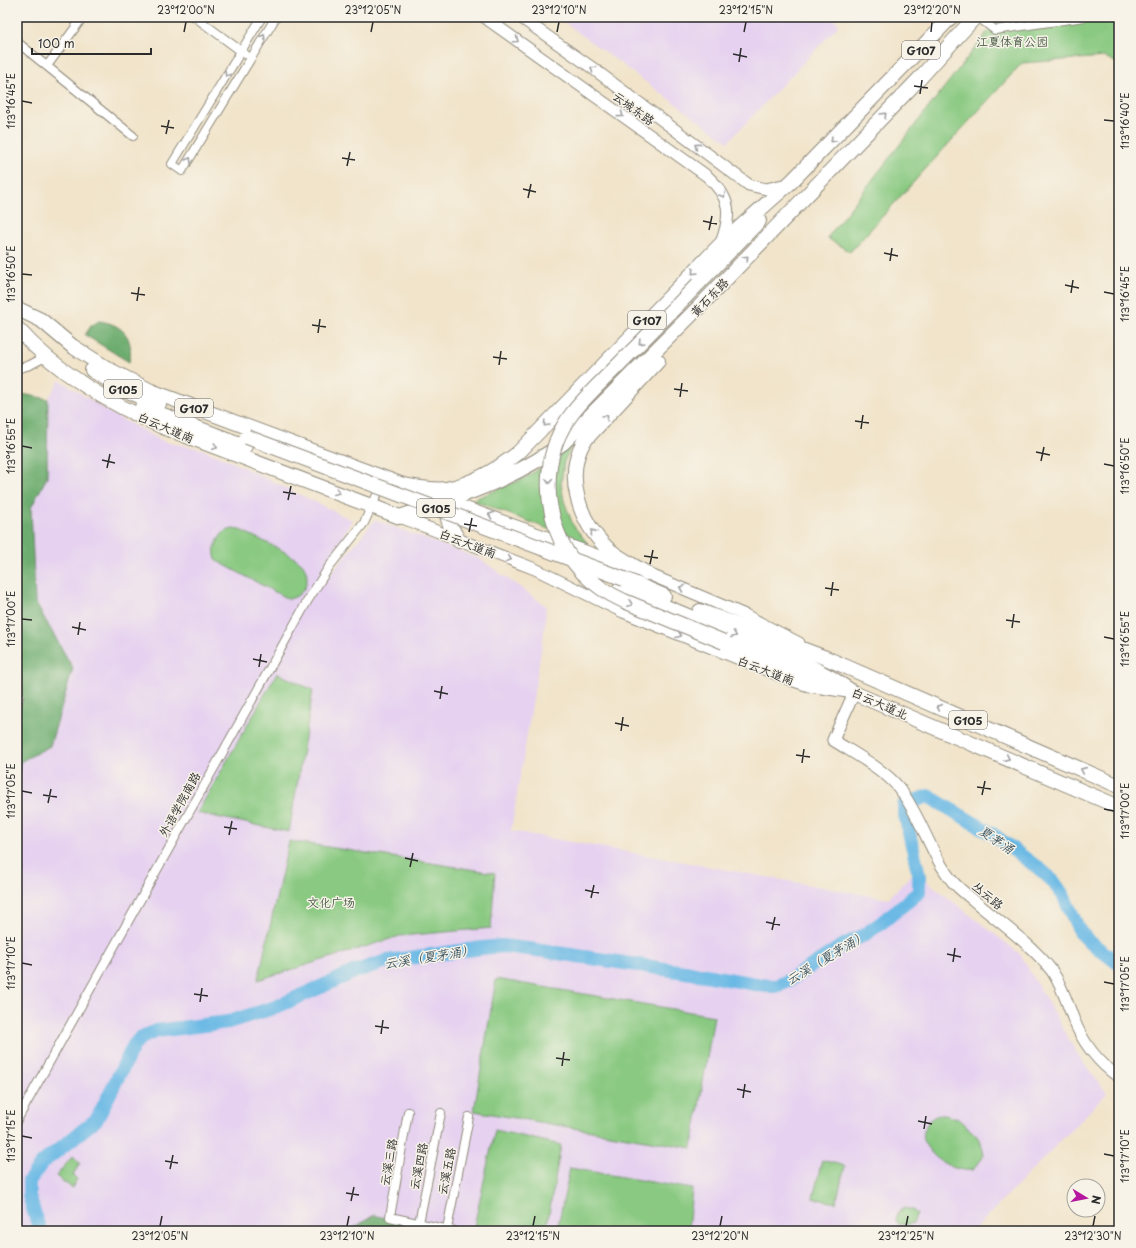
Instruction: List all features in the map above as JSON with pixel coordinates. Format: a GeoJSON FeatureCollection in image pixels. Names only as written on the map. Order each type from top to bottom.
{"type":"FeatureCollection","features":[{"type":"Feature","properties":{"kind":"highway","name":"G107"},"geometry":{"type":"LineString","coordinates":[[403,485],[430,489],[446,489],[458,486],[485,475],[507,462],[530,442],[721,244],[792,182],[919,52],[950,17]]}},
{"type":"Feature","properties":{"kind":"highway","name":"黄石东路"},"geometry":{"type":"LineString","coordinates":[[400,517],[499,481],[537,461],[563,443],[591,417],[700,306],[935,63],[976,17]]}},
{"type":"Feature","properties":{"kind":"highway"},"geometry":{"type":"LineString","coordinates":[[792,182],[757,223],[570,416],[556,444],[552,457],[548,487],[549,502],[553,521],[572,561],[594,584],[609,594],[800,674],[854,693]]}},
{"type":"Feature","properties":{"kind":"highway"},"geometry":{"type":"LineString","coordinates":[[646,573],[608,549],[588,525],[580,507],[575,488],[574,468],[576,458],[584,441],[657,362],[700,306]]}},
{"type":"Feature","properties":{"kind":"highway","name":"白云大道南"},"geometry":{"type":"LineString","coordinates":[[18,308],[74,358],[123,389],[246,442]]}},
{"type":"Feature","properties":{"kind":"highway","name":"白云大道南"},"geometry":{"type":"LineString","coordinates":[[18,308],[41,320],[72,346],[108,369],[151,391],[403,485]]}},
{"type":"Feature","properties":{"kind":"highway","name":"白云大道南"},"geometry":{"type":"LineString","coordinates":[[17,328],[70,376],[92,391],[144,418],[400,517]]}},
{"type":"Feature","properties":{"kind":"highway","name":"白云大道南"},"geometry":{"type":"LineString","coordinates":[[47,356],[142,407],[246,442],[622,584]]}},
{"type":"Feature","properties":{"kind":"highway"},"geometry":{"type":"LineString","coordinates":[[573,396],[570,407],[571,412],[580,418],[591,417]]}},
{"type":"Feature","properties":{"kind":"highway"},"geometry":{"type":"LineString","coordinates":[[458,486],[448,500],[446,515],[452,530],[459,541]]}},
{"type":"Feature","properties":{"kind":"highway","name":"白云大道北"},"geometry":{"type":"LineString","coordinates":[[622,584],[817,654],[1119,786]]}},
{"type":"Feature","properties":{"kind":"highway","name":"白云大道北"},"geometry":{"type":"LineString","coordinates":[[622,584],[808,666],[833,679],[854,693],[1119,807]]}},
{"type":"Feature","properties":{"kind":"main road","name":"云城东路"},"geometry":{"type":"LineString","coordinates":[[484,17],[707,176],[721,192],[727,206],[727,228],[721,244]]}},
{"type":"Feature","properties":{"kind":"main road","name":"云城东路"},"geometry":{"type":"LineString","coordinates":[[520,17],[591,67],[749,185],[757,188],[772,189],[792,182]]}},
{"type":"Feature","properties":{"kind":"main road"},"geometry":{"type":"LineString","coordinates":[[707,176],[715,176],[720,170],[717,161]]}},
{"type":"Feature","properties":{"kind":"main road","name":"白云大道南"},"geometry":{"type":"LineString","coordinates":[[403,485],[448,500],[646,573],[745,615],[778,631],[817,654]]}},
{"type":"Feature","properties":{"kind":"main road"},"geometry":{"type":"LineString","coordinates":[[459,541],[455,521],[458,513],[467,507]]}},
{"type":"Feature","properties":{"kind":"main road","name":"白云大道南"},"geometry":{"type":"LineString","coordinates":[[400,517],[535,569],[623,612],[790,680],[816,687],[854,693]]}},
{"type":"Feature","properties":{"kind":"main road","name":"丛云路"},"geometry":{"type":"LineString","coordinates":[[854,693],[833,740],[888,776],[905,795],[948,876],[965,893],[1034,951],[1046,965],[1061,987],[1073,1019],[1086,1044],[1097,1058],[1119,1076]]}},
{"type":"Feature","properties":{"kind":"street"},"geometry":{"type":"LineString","coordinates":[[47,66],[83,17]]}},
{"type":"Feature","properties":{"kind":"street"},"geometry":{"type":"LineString","coordinates":[[195,17],[251,58]]}},
{"type":"Feature","properties":{"kind":"street"},"geometry":{"type":"LineString","coordinates":[[262,17],[172,164],[182,171],[276,17]]}},
{"type":"Feature","properties":{"kind":"street"},"geometry":{"type":"LineString","coordinates":[[976,17],[995,30],[1084,17]]}},
{"type":"Feature","properties":{"kind":"street"},"geometry":{"type":"LineString","coordinates":[[17,42],[133,136]]}},
{"type":"Feature","properties":{"kind":"street"},"geometry":{"type":"LineString","coordinates":[[17,369],[30,365],[47,356]]}},
{"type":"Feature","properties":{"kind":"street","name":"外语学院南路"},"geometry":{"type":"LineString","coordinates":[[17,1120],[308,600],[329,567],[364,523],[373,506],[384,478]]}},
{"type":"Feature","properties":{"kind":"street"},"geometry":{"type":"LineString","coordinates":[[17,645],[19,697],[17,707]]}},
{"type":"Feature","properties":{"kind":"street","name":"云溪三路"},"geometry":{"type":"LineString","coordinates":[[408,1112],[390,1216],[419,1223]]}},
{"type":"Feature","properties":{"kind":"street","name":"云溪四路"},"geometry":{"type":"LineString","coordinates":[[419,1223],[441,1113]]}},
{"type":"Feature","properties":{"kind":"street","name":"云溪五路"},"geometry":{"type":"LineString","coordinates":[[451,1230],[469,1117]]}},
{"type":"Feature","properties":{"kind":"street"},"geometry":{"type":"LineString","coordinates":[[419,1223],[451,1230]]}},
{"type":"Feature","properties":{"kind":"shaded area"},"geometry":{"type":"Polygon","coordinates":[[[557,17],[833,17],[839,25],[728,142],[557,17]]]}},
{"type":"Feature","properties":{"kind":"shaded area"},"geometry":{"type":"Polygon","coordinates":[[[60,380],[112,414],[165,442],[201,449],[226,459],[352,520],[303,607],[375,520],[480,559],[546,606],[545,626],[511,831],[888,899],[914,872],[1020,954],[1079,1057],[1107,1093],[973,1231],[435,1231],[374,1215],[349,1231],[17,1231],[17,792],[20,762],[50,746],[73,668],[35,602],[31,508],[47,477],[48,399],[60,380]]]}},
{"type":"Feature","properties":{"kind":"green space","name":"江夏体育公园"},"geometry":{"type":"Polygon","coordinates":[[[999,17],[1119,17],[1119,64],[1105,57],[1022,63],[850,252],[827,238],[999,17]]]}},
{"type":"Feature","properties":{"kind":"green space"},"geometry":{"type":"Polygon","coordinates":[[[99,321],[115,325],[125,334],[130,346],[129,362],[85,335],[91,326],[99,321]]]}},
{"type":"Feature","properties":{"kind":"green space"},"geometry":{"type":"Polygon","coordinates":[[[17,393],[48,399],[47,477],[31,508],[35,602],[73,668],[50,746],[20,762],[17,792],[17,393]]]}},
{"type":"Feature","properties":{"kind":"green space"},"geometry":{"type":"Polygon","coordinates":[[[576,436],[564,462],[561,484],[564,501],[573,525],[588,544],[472,500],[523,479],[543,466],[576,436]]]}},
{"type":"Feature","properties":{"kind":"green space"},"geometry":{"type":"Polygon","coordinates":[[[233,529],[240,530],[285,552],[301,562],[305,568],[307,578],[305,587],[301,592],[294,598],[288,599],[217,561],[215,557],[215,549],[217,541],[225,531],[233,529]]]}},
{"type":"Feature","properties":{"kind":"green space"},"geometry":{"type":"Polygon","coordinates":[[[277,673],[313,690],[289,832],[197,813],[277,673]]]}},
{"type":"Feature","properties":{"kind":"green space","name":"文化广场"},"geometry":{"type":"Polygon","coordinates":[[[289,841],[495,873],[491,928],[400,936],[258,980],[289,841]]]}},
{"type":"Feature","properties":{"kind":"green space"},"geometry":{"type":"Polygon","coordinates":[[[496,979],[714,1016],[692,1148],[474,1111],[496,979]]]}},
{"type":"Feature","properties":{"kind":"green space"},"geometry":{"type":"Polygon","coordinates":[[[945,1115],[957,1118],[976,1135],[981,1142],[984,1155],[973,1170],[959,1169],[945,1164],[933,1154],[924,1142],[922,1135],[927,1124],[936,1116],[945,1115]]]}},
{"type":"Feature","properties":{"kind":"green space"},"geometry":{"type":"Polygon","coordinates":[[[495,1130],[561,1145],[546,1231],[473,1231],[495,1130]]]}},
{"type":"Feature","properties":{"kind":"green space"},"geometry":{"type":"Polygon","coordinates":[[[73,1156],[80,1163],[73,1175],[77,1179],[72,1188],[56,1176],[73,1156]]]}},
{"type":"Feature","properties":{"kind":"green space"},"geometry":{"type":"Polygon","coordinates":[[[822,1160],[845,1166],[836,1203],[813,1198],[822,1160]]]}},
{"type":"Feature","properties":{"kind":"green space"},"geometry":{"type":"Polygon","coordinates":[[[570,1168],[692,1189],[688,1231],[557,1231],[570,1168]]]}},
{"type":"Feature","properties":{"kind":"green space"},"geometry":{"type":"Polygon","coordinates":[[[904,1208],[913,1210],[917,1214],[913,1223],[907,1225],[898,1224],[896,1220],[898,1212],[904,1208]]]}},
{"type":"Feature","properties":{"kind":"green space"},"geometry":{"type":"Polygon","coordinates":[[[374,1215],[434,1231],[349,1231],[374,1215]]]}},
{"type":"Feature","properties":{"kind":"waterway","name":"云溪（夏茅涌）"},"geometry":{"type":"LineString","coordinates":[[40,1231],[29,1196],[29,1181],[42,1163],[97,1119],[134,1045],[140,1038],[156,1031],[228,1022],[276,1007],[356,971],[387,961],[503,946],[705,975],[767,986],[776,986],[788,981],[842,946],[864,935],[919,892],[919,875],[904,811],[904,805],[928,796],[994,835],[1042,871],[1054,882],[1063,895],[1080,932],[1090,942],[1119,964]]}},
{"type":"Feature","properties":{"kind":"water label","name":"夏茅涌"},"geometry":{"type":"Point","coordinates":[997,839]}}]}
